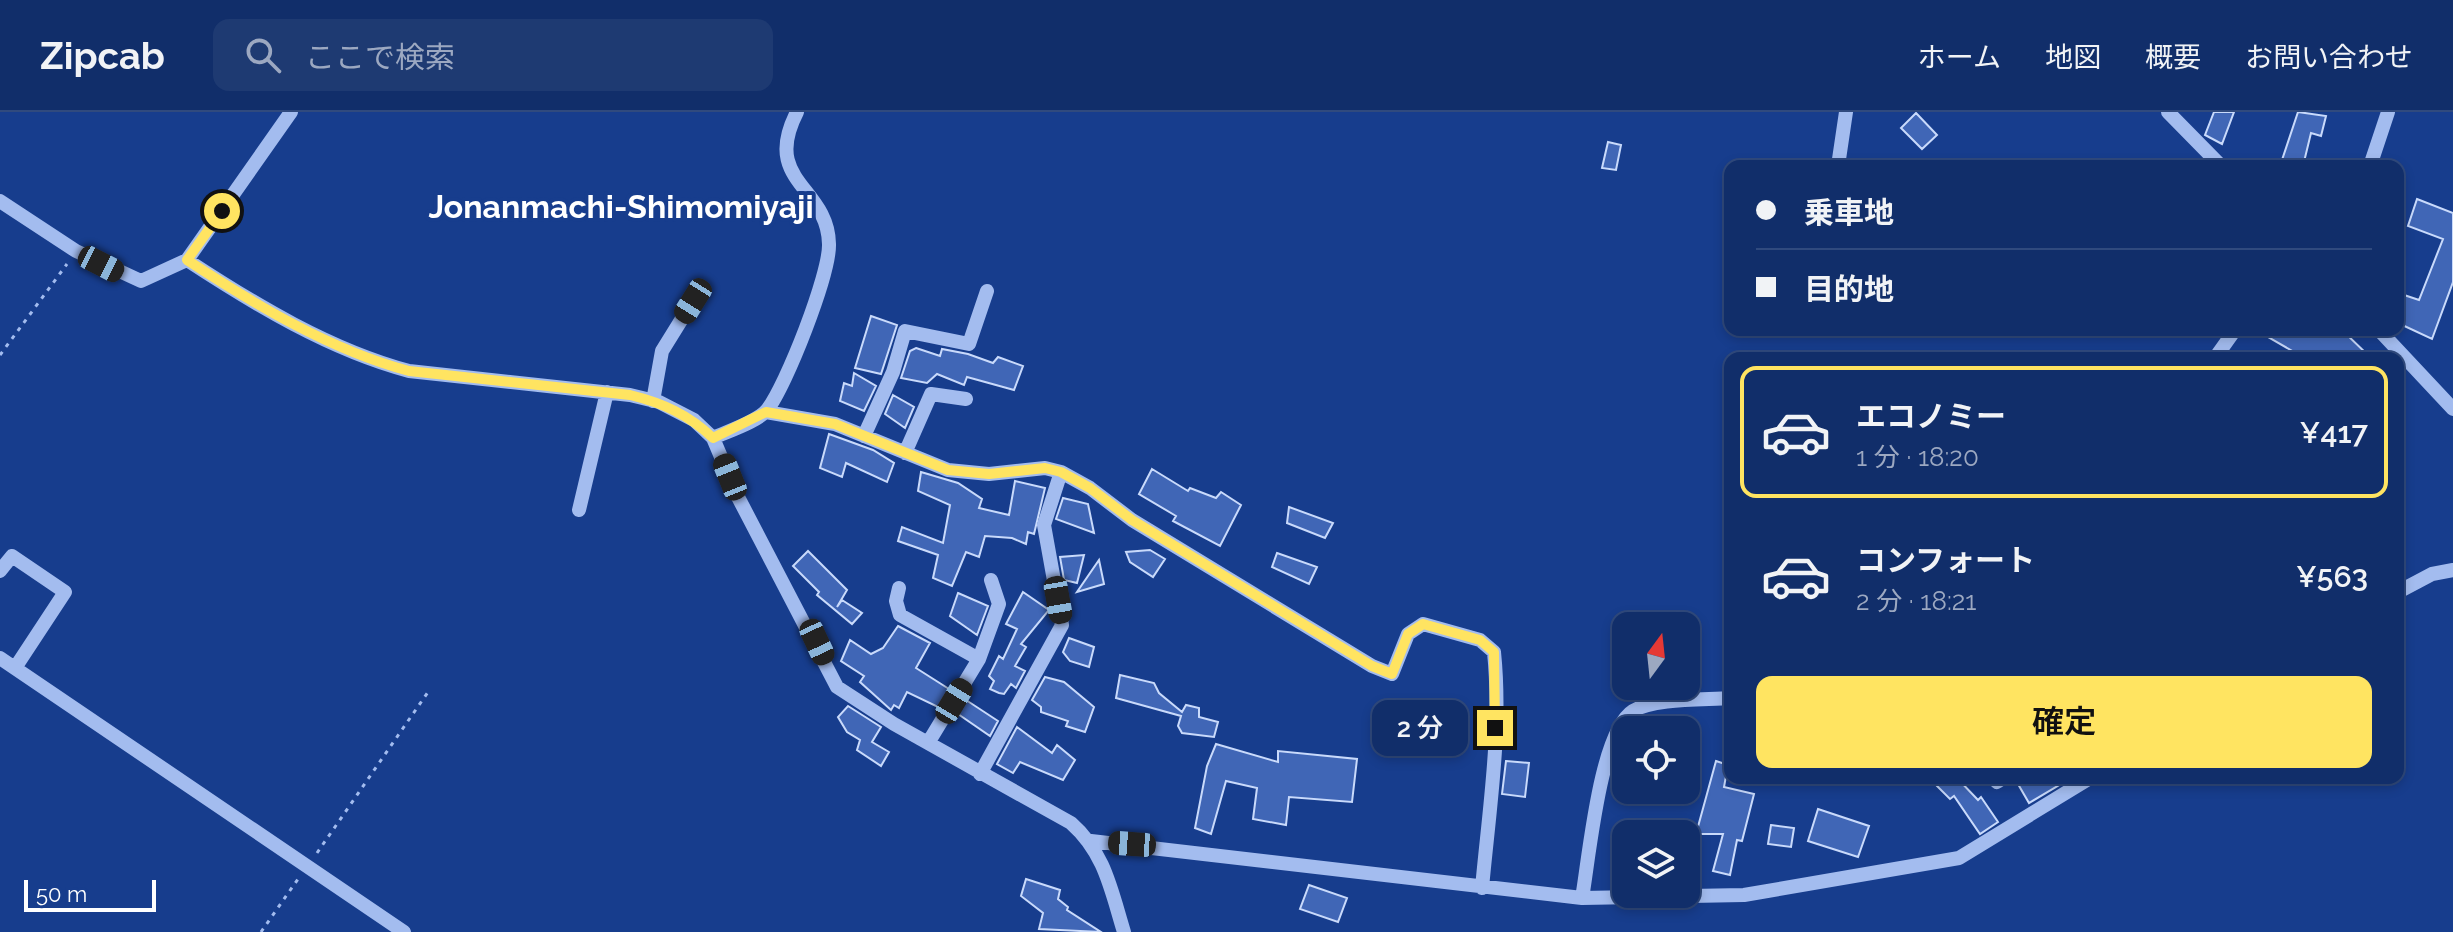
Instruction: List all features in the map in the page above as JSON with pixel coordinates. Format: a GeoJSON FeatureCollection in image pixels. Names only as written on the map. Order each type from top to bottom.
{"type":"FeatureCollection","features":[{"type":"Feature","properties":{"kind":"street"},"geometry":{"type":"LineString","coordinates":[[0,201],[76,251],[141,281],[187,260],[291,112]]}},
{"type":"Feature","properties":{"kind":"street"},"geometry":{"type":"LineString","coordinates":[[766,412],[811,315],[830,245],[824,222],[785,160],[786,134],[797,112]]}},
{"type":"Feature","properties":{"kind":"street"},"geometry":{"type":"LineString","coordinates":[[1839,160],[1846,112]]}},
{"type":"Feature","properties":{"kind":"street"},"geometry":{"type":"LineString","coordinates":[[2168,112],[2215,160]]}},
{"type":"Feature","properties":{"kind":"street"},"geometry":{"type":"LineString","coordinates":[[2372,160],[2388,112]]}},
{"type":"Feature","properties":{"kind":"street"},"geometry":{"type":"LineString","coordinates":[[187,260],[310,331],[373,361],[409,371],[607,392],[653,401],[694,420],[713,438],[738,497],[837,687],[980,774],[1071,823],[1091,841],[1102,863],[1124,932]]}},
{"type":"Feature","properties":{"kind":"street"},"geometry":{"type":"LineString","coordinates":[[864,436],[893,372],[905,331],[969,344],[987,291]]}},
{"type":"Feature","properties":{"kind":"street"},"geometry":{"type":"LineString","coordinates":[[653,401],[662,351],[693,301]]}},
{"type":"Feature","properties":{"kind":"street"},"geometry":{"type":"LineString","coordinates":[[2385,336],[2400,352]]}},
{"type":"Feature","properties":{"kind":"street"},"geometry":{"type":"LineString","coordinates":[[2404,357],[2453,409]]}},
{"type":"Feature","properties":{"kind":"street"},"geometry":{"type":"LineString","coordinates":[[579,510],[607,392]]}},
{"type":"Feature","properties":{"kind":"street"},"geometry":{"type":"LineString","coordinates":[[905,453],[931,394],[966,399]]}},
{"type":"Feature","properties":{"kind":"street"},"geometry":{"type":"LineString","coordinates":[[713,438],[766,412],[835,424],[948,470],[989,474],[1045,468],[1061,472],[1090,488],[1132,520],[1372,666],[1392,674],[1408,634],[1423,624],[1480,640],[1494,652],[1495,728],[1482,888]]}},
{"type":"Feature","properties":{"kind":"street"},"geometry":{"type":"LineString","coordinates":[[980,774],[1062,625],[1044,525],[1061,472]]}},
{"type":"Feature","properties":{"kind":"street"},"geometry":{"type":"LineString","coordinates":[[0,571],[12,556],[65,592],[5,665],[309,865],[404,932]]}},
{"type":"Feature","properties":{"kind":"street"},"geometry":{"type":"LineString","coordinates":[[2404,589],[2432,574],[2453,570]]}},
{"type":"Feature","properties":{"kind":"street"},"geometry":{"type":"LineString","coordinates":[[928,743],[979,659],[999,604],[991,580]]}},
{"type":"Feature","properties":{"kind":"street"},"geometry":{"type":"LineString","coordinates":[[899,588],[896,601],[900,615],[979,659]]}},
{"type":"Feature","properties":{"kind":"street"},"geometry":{"type":"LineString","coordinates":[[1582,898],[1602,775],[1615,736],[1631,712],[1648,705],[1724,699]]}},
{"type":"Feature","properties":{"kind":"street"},"geometry":{"type":"LineString","coordinates":[[1091,841],[1582,898],[1744,895],[1959,858],[2080,784]]}},
{"type":"Feature","properties":{"kind":"path"},"geometry":{"type":"LineString","coordinates":[[0,355],[76,251]]}},
{"type":"Feature","properties":{"kind":"path"},"geometry":{"type":"LineString","coordinates":[[261,932],[428,692]]}},
{"type":"Feature","properties":{"kind":"building"},"geometry":{"type":"Polygon","coordinates":[[[2214,112],[2234,112],[2222,144],[2205,135],[2214,112]]]}},
{"type":"Feature","properties":{"kind":"building"},"geometry":{"type":"Polygon","coordinates":[[[2298,112],[2326,116],[2321,136],[2311,133],[2304,160],[2282,160],[2298,112]]]}},
{"type":"Feature","properties":{"kind":"building"},"geometry":{"type":"Polygon","coordinates":[[[1916,113],[1937,135],[1922,149],[1901,128],[1916,113]]]}},
{"type":"Feature","properties":{"kind":"building"},"geometry":{"type":"Polygon","coordinates":[[[1608,142],[1621,145],[1616,170],[1602,168],[1608,142]]]}},
{"type":"Feature","properties":{"kind":"building"},"geometry":{"type":"Polygon","coordinates":[[[2417,199],[2453,213],[2453,282],[2432,339],[2404,326],[2404,295],[2419,300],[2443,239],[2408,226],[2417,199]]]}},
{"type":"Feature","properties":{"kind":"building"},"geometry":{"type":"Polygon","coordinates":[[[871,316],[897,325],[881,374],[855,368],[871,316]]]}},
{"type":"Feature","properties":{"kind":"building"},"geometry":{"type":"Polygon","coordinates":[[[2266,336],[2348,336],[2365,352],[2294,352],[2266,336]]]}},
{"type":"Feature","properties":{"kind":"building"},"geometry":{"type":"Polygon","coordinates":[[[916,348],[940,356],[942,349],[968,354],[993,363],[998,357],[1023,366],[1014,390],[967,377],[964,385],[937,374],[927,383],[901,378],[910,351],[916,348]]]}},
{"type":"Feature","properties":{"kind":"building"},"geometry":{"type":"Polygon","coordinates":[[[854,373],[876,386],[864,411],[840,401],[844,383],[852,386],[854,373]]]}},
{"type":"Feature","properties":{"kind":"building"},"geometry":{"type":"Polygon","coordinates":[[[893,395],[914,407],[905,428],[885,414],[893,395]]]}},
{"type":"Feature","properties":{"kind":"building"},"geometry":{"type":"Polygon","coordinates":[[[829,434],[873,450],[894,463],[887,482],[846,463],[842,477],[820,468],[829,434]]]}},
{"type":"Feature","properties":{"kind":"building"},"geometry":{"type":"Polygon","coordinates":[[[1152,469],[1188,491],[1190,488],[1216,498],[1221,492],[1241,505],[1220,546],[1173,521],[1176,516],[1139,494],[1152,469]]]}},
{"type":"Feature","properties":{"kind":"building"},"geometry":{"type":"Polygon","coordinates":[[[921,472],[958,483],[982,499],[979,508],[1009,515],[1015,481],[1045,488],[1034,534],[1028,532],[1026,544],[1012,538],[985,536],[979,557],[966,552],[952,586],[933,578],[938,555],[898,541],[902,527],[943,543],[950,505],[918,491],[921,472]]]}},
{"type":"Feature","properties":{"kind":"building"},"geometry":{"type":"Polygon","coordinates":[[[1063,498],[1088,504],[1094,533],[1056,519],[1063,498]]]}},
{"type":"Feature","properties":{"kind":"building"},"geometry":{"type":"Polygon","coordinates":[[[1289,507],[1333,523],[1325,538],[1287,523],[1289,507]]]}},
{"type":"Feature","properties":{"kind":"building"},"geometry":{"type":"Polygon","coordinates":[[[1150,550],[1165,559],[1153,577],[1130,562],[1126,552],[1150,550]]]}},
{"type":"Feature","properties":{"kind":"building"},"geometry":{"type":"Polygon","coordinates":[[[808,551],[847,590],[837,607],[842,600],[862,613],[852,624],[817,595],[819,592],[793,566],[808,551]]]}},
{"type":"Feature","properties":{"kind":"building"},"geometry":{"type":"Polygon","coordinates":[[[1277,553],[1317,567],[1309,584],[1272,567],[1277,553]]]}},
{"type":"Feature","properties":{"kind":"building"},"geometry":{"type":"Polygon","coordinates":[[[1084,555],[1077,583],[1064,580],[1060,557],[1084,555]]]}},
{"type":"Feature","properties":{"kind":"building"},"geometry":{"type":"Polygon","coordinates":[[[1099,560],[1104,584],[1077,592],[1099,560]]]}},
{"type":"Feature","properties":{"kind":"building"},"geometry":{"type":"Polygon","coordinates":[[[1023,592],[1049,610],[1021,644],[1026,647],[1015,666],[1025,671],[1016,688],[1011,684],[1004,694],[999,693],[990,689],[994,681],[989,676],[999,656],[1003,659],[1017,629],[1006,624],[1023,592]]]}},
{"type":"Feature","properties":{"kind":"building"},"geometry":{"type":"Polygon","coordinates":[[[958,593],[988,606],[977,635],[950,616],[958,593]]]}},
{"type":"Feature","properties":{"kind":"building"},"geometry":{"type":"Polygon","coordinates":[[[898,626],[930,643],[916,668],[949,689],[938,707],[907,692],[899,708],[894,705],[891,710],[860,682],[864,676],[841,661],[850,640],[871,654],[883,648],[898,626]]]}},
{"type":"Feature","properties":{"kind":"building"},"geometry":{"type":"Polygon","coordinates":[[[1069,638],[1094,647],[1089,667],[1070,661],[1063,652],[1069,638]]]}},
{"type":"Feature","properties":{"kind":"building"},"geometry":{"type":"Polygon","coordinates":[[[1120,675],[1154,683],[1159,693],[1182,712],[1186,705],[1199,708],[1199,717],[1218,722],[1214,737],[1182,733],[1178,726],[1181,716],[1116,698],[1120,675]]]}},
{"type":"Feature","properties":{"kind":"building"},"geometry":{"type":"Polygon","coordinates":[[[1045,677],[1064,682],[1094,707],[1085,732],[1066,726],[1068,721],[1041,712],[1041,707],[1032,700],[1045,677]]]}},
{"type":"Feature","properties":{"kind":"building"},"geometry":{"type":"Polygon","coordinates":[[[966,700],[998,721],[990,736],[958,714],[966,700]]]}},
{"type":"Feature","properties":{"kind":"building"},"geometry":{"type":"Polygon","coordinates":[[[848,706],[881,727],[872,742],[889,752],[881,766],[857,750],[860,740],[847,732],[838,717],[848,706]]]}},
{"type":"Feature","properties":{"kind":"building"},"geometry":{"type":"Polygon","coordinates":[[[1017,727],[1052,753],[1057,745],[1075,760],[1063,780],[1020,762],[1013,773],[997,764],[1017,727]]]}},
{"type":"Feature","properties":{"kind":"building"},"geometry":{"type":"Polygon","coordinates":[[[1216,744],[1278,762],[1278,751],[1357,759],[1352,802],[1289,797],[1286,825],[1253,819],[1257,788],[1226,781],[1211,834],[1195,828],[1207,766],[1216,744]]]}},
{"type":"Feature","properties":{"kind":"building"},"geometry":{"type":"Polygon","coordinates":[[[1506,761],[1529,763],[1525,797],[1502,794],[1506,761]]]}},
{"type":"Feature","properties":{"kind":"building"},"geometry":{"type":"Polygon","coordinates":[[[1716,761],[1724,764],[1724,787],[1754,794],[1742,841],[1737,840],[1730,875],[1713,871],[1723,834],[1700,834],[1700,820],[1716,761]]]}},
{"type":"Feature","properties":{"kind":"building"},"geometry":{"type":"Polygon","coordinates":[[[1935,784],[1963,784],[1978,800],[1981,797],[1998,822],[1980,834],[1954,796],[1950,799],[1935,784]]]}},
{"type":"Feature","properties":{"kind":"building"},"geometry":{"type":"Polygon","coordinates":[[[2018,784],[2061,784],[2029,803],[2018,784]]]}},
{"type":"Feature","properties":{"kind":"building"},"geometry":{"type":"Polygon","coordinates":[[[1818,809],[1869,826],[1858,857],[1808,841],[1818,809]]]}},
{"type":"Feature","properties":{"kind":"building"},"geometry":{"type":"Polygon","coordinates":[[[1771,825],[1794,828],[1791,847],[1768,844],[1771,825]]]}},
{"type":"Feature","properties":{"kind":"building"},"geometry":{"type":"Polygon","coordinates":[[[1026,879],[1060,890],[1058,899],[1068,907],[1067,910],[1101,932],[1039,929],[1043,913],[1021,896],[1026,879]]]}},
{"type":"Feature","properties":{"kind":"building"},"geometry":{"type":"Polygon","coordinates":[[[1309,885],[1347,898],[1338,922],[1300,909],[1309,885]]]}},
{"type":"Feature","properties":{"kind":"district","name":"Jonanmachi-Shimomiyaji"},"geometry":{"type":"Point","coordinates":[621,207]}},
{"type":"Feature","properties":{"kind":"route"},"geometry":{"type":"LineString","coordinates":[[222,211],[187,260],[310,331],[373,361],[409,371],[630,395],[659,402],[694,420],[713,438],[766,412],[835,424],[948,470],[989,474],[1045,468],[1061,472],[1090,488],[1132,520],[1372,666],[1392,674],[1408,634],[1423,624],[1480,640],[1494,652],[1495,728]]}}]}
